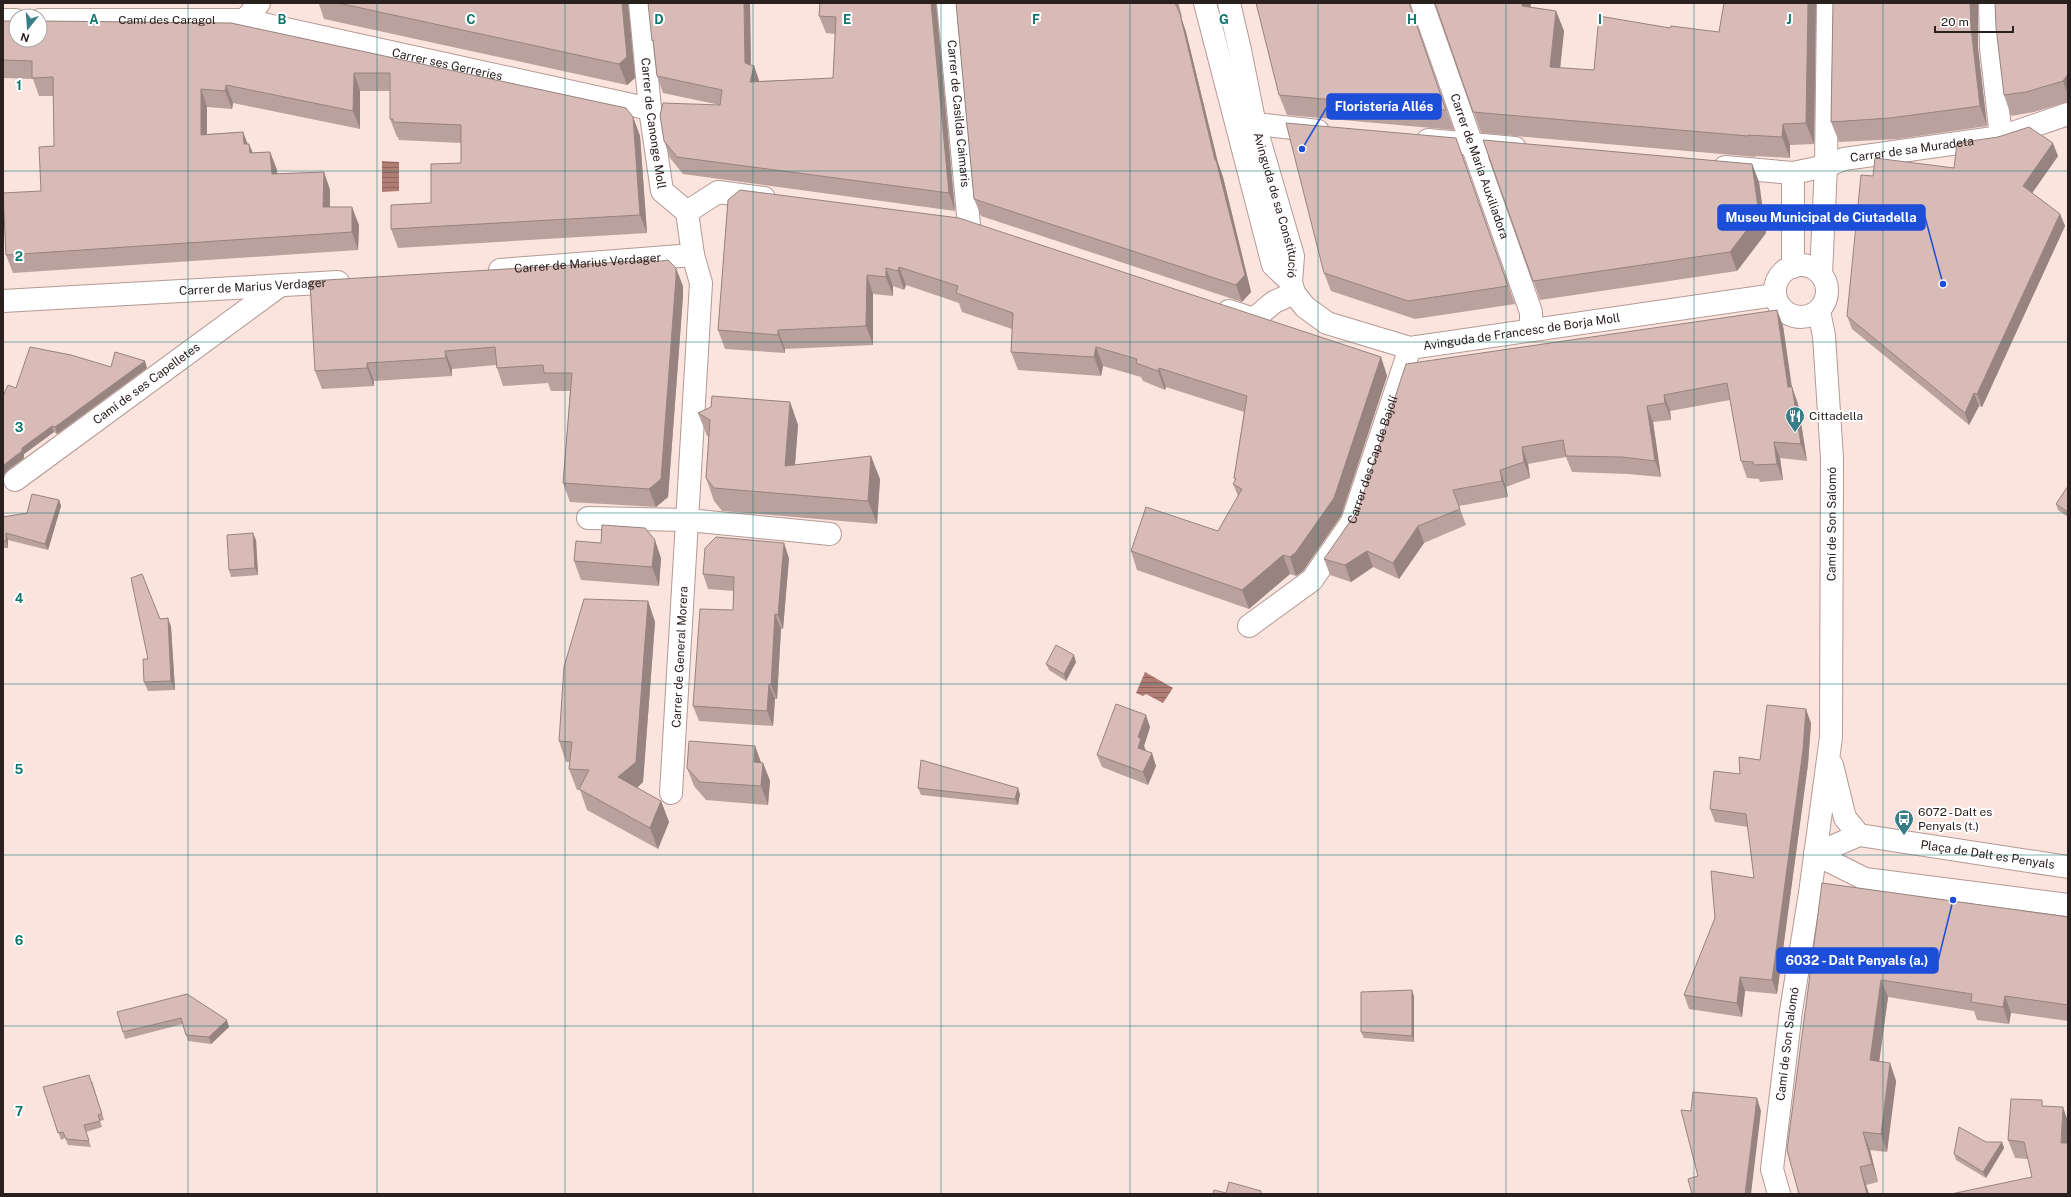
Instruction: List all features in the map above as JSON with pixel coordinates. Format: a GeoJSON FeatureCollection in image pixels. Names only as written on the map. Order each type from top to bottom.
{"type":"FeatureCollection","features":[{"type":"Feature","properties":{"kind":"street"},"geometry":{"type":"LineString","coordinates":[[245,20],[259,3]]}},
{"type":"Feature","properties":{"kind":"street","name":"Carrer de Canonge Moll"},"geometry":{"type":"LineString","coordinates":[[640,3],[650,109],[662,191],[687,212]]}},
{"type":"Feature","properties":{"kind":"street","name":"Carrer de Casilda Caimaris"},"geometry":{"type":"LineString","coordinates":[[948,3],[969,225]]}},
{"type":"Feature","properties":{"kind":"street","name":"Avinguda de sa Constitució"},"geometry":{"type":"LineString","coordinates":[[1204,3],[1273,265],[1292,288]]}},
{"type":"Feature","properties":{"kind":"street","name":"Avinguda de sa Constitució"},"geometry":{"type":"LineString","coordinates":[[1229,3],[1255,125],[1293,256],[1292,288]]}},
{"type":"Feature","properties":{"kind":"street","name":"Carrer de Maria Auxiliadora"},"geometry":{"type":"LineString","coordinates":[[1422,3],[1465,127],[1473,144],[1530,312],[1531,330]]}},
{"type":"Feature","properties":{"kind":"street"},"geometry":{"type":"LineString","coordinates":[[1821,274],[1809,267],[1792,267],[1785,271],[1775,286],[1775,295],[1778,304],[1783,311],[1791,316],[1804,317],[1818,311],[1826,297],[1826,287],[1821,274],[1826,166],[1828,3]]}},
{"type":"Feature","properties":{"kind":"street"},"geometry":{"type":"LineString","coordinates":[[1990,3],[1991,48],[2001,137]]}},
{"type":"Feature","properties":{"kind":"street","name":"Camí des Caragol"},"geometry":{"type":"LineString","coordinates":[[48,20],[245,20]]}},
{"type":"Feature","properties":{"kind":"street","name":"Carrer ses Gerreries"},"geometry":{"type":"LineString","coordinates":[[245,20],[650,109]]}},
{"type":"Feature","properties":{"kind":"street"},"geometry":{"type":"LineString","coordinates":[[1220,62],[1238,74],[1248,124],[1340,132]]}},
{"type":"Feature","properties":{"kind":"street","name":"Carrer de sa Muradeta"},"geometry":{"type":"LineString","coordinates":[[1707,166],[1793,173],[1826,166],[1844,159],[2001,137],[2068,114]]}},
{"type":"Feature","properties":{"kind":"street"},"geometry":{"type":"LineString","coordinates":[[1410,139],[1535,150]]}},
{"type":"Feature","properties":{"kind":"street"},"geometry":{"type":"LineString","coordinates":[[1792,267],[1793,173]]}},
{"type":"Feature","properties":{"kind":"street"},"geometry":{"type":"LineString","coordinates":[[693,255],[687,212],[718,192],[781,200]]}},
{"type":"Feature","properties":{"kind":"street"},"geometry":{"type":"LineString","coordinates":[[945,222],[969,225],[992,232]]}},
{"type":"Feature","properties":{"kind":"street","name":"Carrer de Marius Verdager"},"geometry":{"type":"LineString","coordinates":[[477,271],[693,255]]}},
{"type":"Feature","properties":{"kind":"street","name":"Carrer de General Morera"},"geometry":{"type":"LineString","coordinates":[[671,793],[701,283],[693,255]]}},
{"type":"Feature","properties":{"kind":"street","name":"Carrer de Marius Verdager"},"geometry":{"type":"LineString","coordinates":[[3,301],[278,286],[358,280]]}},
{"type":"Feature","properties":{"kind":"street","name":"Camí de ses Capelletes"},"geometry":{"type":"LineString","coordinates":[[15,480],[278,286]]}},
{"type":"Feature","properties":{"kind":"street"},"geometry":{"type":"LineString","coordinates":[[1209,304],[1254,318],[1292,288]]}},
{"type":"Feature","properties":{"kind":"street","name":"Avinguda de Francesc de Borja Moll"},"geometry":{"type":"LineString","coordinates":[[1292,288],[1304,307],[1327,323],[1410,348],[1775,295]]}},
{"type":"Feature","properties":{"kind":"street","name":"Camí de Son Salomó"},"geometry":{"type":"LineString","coordinates":[[1818,311],[1824,336],[1832,458],[1830,747]]}},
{"type":"Feature","properties":{"kind":"street","name":"Carrer des Cap de Bajolí"},"geometry":{"type":"LineString","coordinates":[[1249,626],[1312,580],[1352,522],[1410,348]]}},
{"type":"Feature","properties":{"kind":"street"},"geometry":{"type":"LineString","coordinates":[[588,518],[688,520],[830,534]]}},
{"type":"Feature","properties":{"kind":"street"},"geometry":{"type":"LineString","coordinates":[[1815,854],[1860,835],[1845,818],[1830,747]]}},
{"type":"Feature","properties":{"kind":"street"},"geometry":{"type":"LineString","coordinates":[[1815,854],[1830,747]]}},
{"type":"Feature","properties":{"kind":"street","name":"Plaça de Dalt es Penyals"},"geometry":{"type":"LineString","coordinates":[[1860,835],[2068,867]]}},
{"type":"Feature","properties":{"kind":"street"},"geometry":{"type":"LineString","coordinates":[[1815,854],[1865,879],[2068,905]]}},
{"type":"Feature","properties":{"kind":"street","name":"Camí de Son Salomó"},"geometry":{"type":"LineString","coordinates":[[1779,1194],[1772,1169],[1791,1011],[1815,854]]}},
{"type":"Feature","properties":{"kind":"shaded area"},"geometry":{"type":"Polygon","coordinates":[[[382,161],[399,162],[399,191],[382,192],[382,161]]]}},
{"type":"Feature","properties":{"kind":"shaded area"},"geometry":{"type":"Polygon","coordinates":[[[1145,672],[1173,688],[1163,703],[1146,694],[1143,696],[1136,693],[1145,672]]]}},
{"type":"Feature","properties":{"kind":"building"},"geometry":{"type":"Polygon","coordinates":[[[338,3],[622,3],[627,57],[619,64],[338,3]]]}},
{"type":"Feature","properties":{"kind":"building"},"geometry":{"type":"Polygon","coordinates":[[[648,3],[744,3],[745,63],[754,66],[750,82],[833,78],[836,17],[819,16],[820,3],[931,3],[949,193],[677,157],[664,141],[660,115],[663,103],[720,105],[722,90],[657,76],[648,3]]]}},
{"type":"Feature","properties":{"kind":"building"},"geometry":{"type":"Polygon","coordinates":[[[956,3],[1175,3],[1180,14],[1215,160],[1245,275],[1236,285],[974,199],[956,3]]]}},
{"type":"Feature","properties":{"kind":"building"},"geometry":{"type":"Polygon","coordinates":[[[1256,3],[1409,3],[1446,110],[1279,95],[1256,3]]]}},
{"type":"Feature","properties":{"kind":"building"},"geometry":{"type":"Polygon","coordinates":[[[1435,3],[1522,3],[1522,6],[1556,11],[1550,67],[1594,70],[1599,16],[1670,28],[1671,26],[1719,32],[1724,3],[1808,3],[1806,123],[1783,124],[1782,137],[1748,136],[1473,112],[1435,3]]]}},
{"type":"Feature","properties":{"kind":"building"},"geometry":{"type":"Polygon","coordinates":[[[1833,3],[1970,3],[1971,28],[1980,106],[1890,118],[1831,122],[1833,3]]]}},
{"type":"Feature","properties":{"kind":"building"},"geometry":{"type":"Polygon","coordinates":[[[1995,3],[2068,3],[2068,74],[2063,81],[2026,92],[2004,95],[1996,27],[1995,3]]]}},
{"type":"Feature","properties":{"kind":"building"},"geometry":{"type":"Polygon","coordinates":[[[3,21],[8,21],[8,48],[48,48],[48,21],[231,23],[626,108],[633,117],[640,215],[391,229],[391,205],[431,203],[431,164],[461,163],[461,125],[393,122],[393,119],[390,119],[390,73],[354,73],[353,111],[226,85],[225,91],[201,89],[201,135],[243,132],[244,144],[249,144],[250,153],[270,152],[272,174],[324,172],[323,207],[352,207],[352,232],[6,255],[3,193],[41,191],[39,147],[54,146],[53,77],[32,78],[32,61],[3,60],[3,21]]]}},
{"type":"Feature","properties":{"kind":"building"},"geometry":{"type":"Polygon","coordinates":[[[1286,123],[1456,138],[1508,286],[1408,301],[1324,273],[1286,123]]]}},
{"type":"Feature","properties":{"kind":"building"},"geometry":{"type":"Polygon","coordinates":[[[2029,127],[2053,143],[2023,186],[2060,214],[1977,394],[1974,393],[1965,413],[1847,316],[1861,175],[1873,176],[1875,158],[1954,168],[1957,143],[1998,137],[2029,127]]]}},
{"type":"Feature","properties":{"kind":"building"},"geometry":{"type":"Polygon","coordinates":[[[1483,140],[1752,164],[1759,214],[1730,252],[1533,281],[1483,140]]]}},
{"type":"Feature","properties":{"kind":"building"},"geometry":{"type":"Polygon","coordinates":[[[740,190],[959,218],[1381,357],[1334,498],[1296,552],[1290,557],[1283,555],[1242,590],[1131,551],[1146,507],[1218,531],[1242,489],[1233,484],[1236,479],[1234,478],[1247,396],[1159,368],[1158,371],[1136,363],[1137,359],[1096,347],[1094,357],[1011,352],[1013,313],[956,293],[958,286],[899,267],[898,271],[886,268],[886,277],[867,275],[866,326],[778,330],[778,335],[718,330],[728,200],[740,190]]]}},
{"type":"Feature","properties":{"kind":"building"},"geometry":{"type":"Polygon","coordinates":[[[654,260],[654,262],[668,260],[676,268],[676,277],[661,479],[649,489],[563,483],[572,373],[544,373],[543,365],[497,368],[495,347],[445,351],[446,358],[367,363],[367,368],[315,371],[310,281],[654,260]]]}},
{"type":"Feature","properties":{"kind":"building"},"geometry":{"type":"Polygon","coordinates":[[[1777,310],[1788,387],[1792,387],[1801,444],[1774,442],[1777,464],[1754,465],[1753,462],[1741,461],[1727,383],[1664,395],[1665,403],[1647,406],[1655,461],[1622,457],[1566,456],[1563,440],[1522,447],[1524,462],[1500,470],[1502,481],[1453,490],[1460,509],[1418,526],[1393,563],[1367,551],[1345,565],[1324,559],[1358,510],[1406,364],[1777,310]]]}},
{"type":"Feature","properties":{"kind":"building"},"geometry":{"type":"Polygon","coordinates":[[[30,347],[71,355],[111,367],[115,352],[145,361],[55,427],[52,426],[22,448],[22,451],[3,466],[3,396],[8,385],[16,388],[30,347]]]}},
{"type":"Feature","properties":{"kind":"building"},"geometry":{"type":"Polygon","coordinates":[[[712,396],[790,402],[785,466],[871,456],[868,501],[714,488],[706,478],[710,420],[698,413],[711,407],[712,396]]]}},
{"type":"Feature","properties":{"kind":"building"},"geometry":{"type":"Polygon","coordinates":[[[2068,486],[2068,512],[2056,504],[2068,486]]]}},
{"type":"Feature","properties":{"kind":"building"},"geometry":{"type":"Polygon","coordinates":[[[32,494],[59,500],[45,544],[6,533],[6,541],[3,541],[3,517],[27,513],[32,494]]]}},
{"type":"Feature","properties":{"kind":"building"},"geometry":{"type":"Polygon","coordinates":[[[602,525],[645,528],[655,540],[652,567],[574,561],[576,541],[601,543],[602,525]]]}},
{"type":"Feature","properties":{"kind":"building"},"geometry":{"type":"Polygon","coordinates":[[[253,533],[255,568],[229,570],[227,535],[253,533]]]}},
{"type":"Feature","properties":{"kind":"building"},"geometry":{"type":"Polygon","coordinates":[[[716,537],[784,543],[778,615],[775,614],[771,685],[769,684],[767,711],[693,706],[700,609],[733,610],[734,577],[703,574],[705,548],[716,537]]]}},
{"type":"Feature","properties":{"kind":"building"},"geometry":{"type":"Polygon","coordinates":[[[142,574],[160,619],[168,618],[171,681],[144,682],[143,659],[148,659],[131,578],[142,574]]]}},
{"type":"Feature","properties":{"kind":"building"},"geometry":{"type":"Polygon","coordinates":[[[584,599],[648,601],[636,762],[618,777],[661,801],[650,828],[579,789],[589,770],[569,769],[572,742],[559,741],[564,667],[584,599]]]}},
{"type":"Feature","properties":{"kind":"building"},"geometry":{"type":"Polygon","coordinates":[[[1056,645],[1074,655],[1064,674],[1046,664],[1056,645]]]}},
{"type":"Feature","properties":{"kind":"building"},"geometry":{"type":"Polygon","coordinates":[[[1116,704],[1146,715],[1138,737],[1141,739],[1138,748],[1152,753],[1143,772],[1097,755],[1116,704]]]}},
{"type":"Feature","properties":{"kind":"building"},"geometry":{"type":"Polygon","coordinates":[[[1767,705],[1806,709],[1803,750],[1772,980],[1740,977],[1737,1003],[1684,995],[1715,918],[1711,871],[1754,878],[1746,814],[1710,809],[1714,771],[1740,774],[1739,757],[1760,760],[1767,705]]]}},
{"type":"Feature","properties":{"kind":"building"},"geometry":{"type":"Polygon","coordinates":[[[689,741],[755,746],[754,762],[763,763],[761,786],[700,782],[687,768],[689,741]]]}},
{"type":"Feature","properties":{"kind":"building"},"geometry":{"type":"Polygon","coordinates":[[[921,760],[1018,788],[1015,799],[918,788],[921,760]]]}},
{"type":"Feature","properties":{"kind":"building"},"geometry":{"type":"Polygon","coordinates":[[[1822,883],[2068,917],[2068,1005],[2005,996],[2003,1007],[1971,1002],[1972,994],[1881,980],[1870,1060],[1890,1063],[1881,1134],[1863,1132],[1872,1164],[1860,1167],[1867,1194],[1799,1194],[1787,1150],[1822,883]]]}},
{"type":"Feature","properties":{"kind":"building"},"geometry":{"type":"Polygon","coordinates":[[[1412,990],[1412,1036],[1361,1032],[1361,992],[1412,990]]]}},
{"type":"Feature","properties":{"kind":"building"},"geometry":{"type":"Polygon","coordinates":[[[187,994],[227,1020],[209,1037],[186,1035],[181,1018],[123,1032],[117,1012],[187,994]]]}},
{"type":"Feature","properties":{"kind":"building"},"geometry":{"type":"Polygon","coordinates":[[[89,1075],[102,1114],[98,1115],[100,1121],[84,1125],[89,1141],[66,1139],[63,1132],[58,1133],[43,1087],[89,1075]]]}},
{"type":"Feature","properties":{"kind":"building"},"geometry":{"type":"Polygon","coordinates":[[[1693,1092],[1757,1098],[1745,1194],[1692,1194],[1688,1179],[1698,1176],[1681,1110],[1691,1111],[1693,1092]]]}},
{"type":"Feature","properties":{"kind":"building"},"geometry":{"type":"Polygon","coordinates":[[[2011,1099],[2042,1100],[2042,1106],[2063,1107],[2061,1143],[2068,1143],[2068,1194],[1951,1194],[2032,1177],[2024,1142],[2008,1140],[2011,1099]]]}},
{"type":"Feature","properties":{"kind":"building"},"geometry":{"type":"Polygon","coordinates":[[[1959,1127],[1986,1142],[2002,1142],[1983,1172],[1954,1154],[1959,1127]]]}},
{"type":"Feature","properties":{"kind":"building"},"geometry":{"type":"Polygon","coordinates":[[[1229,1182],[1261,1191],[1261,1194],[1213,1194],[1214,1190],[1226,1193],[1229,1182]]]}},
{"type":"Feature","properties":{"kind":"place","name":"Floristería Allés"},"geometry":{"type":"Point","coordinates":[1302,149]}},
{"type":"Feature","properties":{"kind":"place","name":"Museu Municipal de Ciutadella"},"geometry":{"type":"Point","coordinates":[1943,284]}},
{"type":"Feature","properties":{"kind":"place","name":"Cittadella"},"geometry":{"type":"Point","coordinates":[1795,433]}},
{"type":"Feature","properties":{"kind":"place","name":"6072 - Dalt es Penyals (t.)"},"geometry":{"type":"Point","coordinates":[1904,836]}},
{"type":"Feature","properties":{"kind":"place","name":"6032 - Dalt Penyals (a.)"},"geometry":{"type":"Point","coordinates":[1953,900]}}]}
